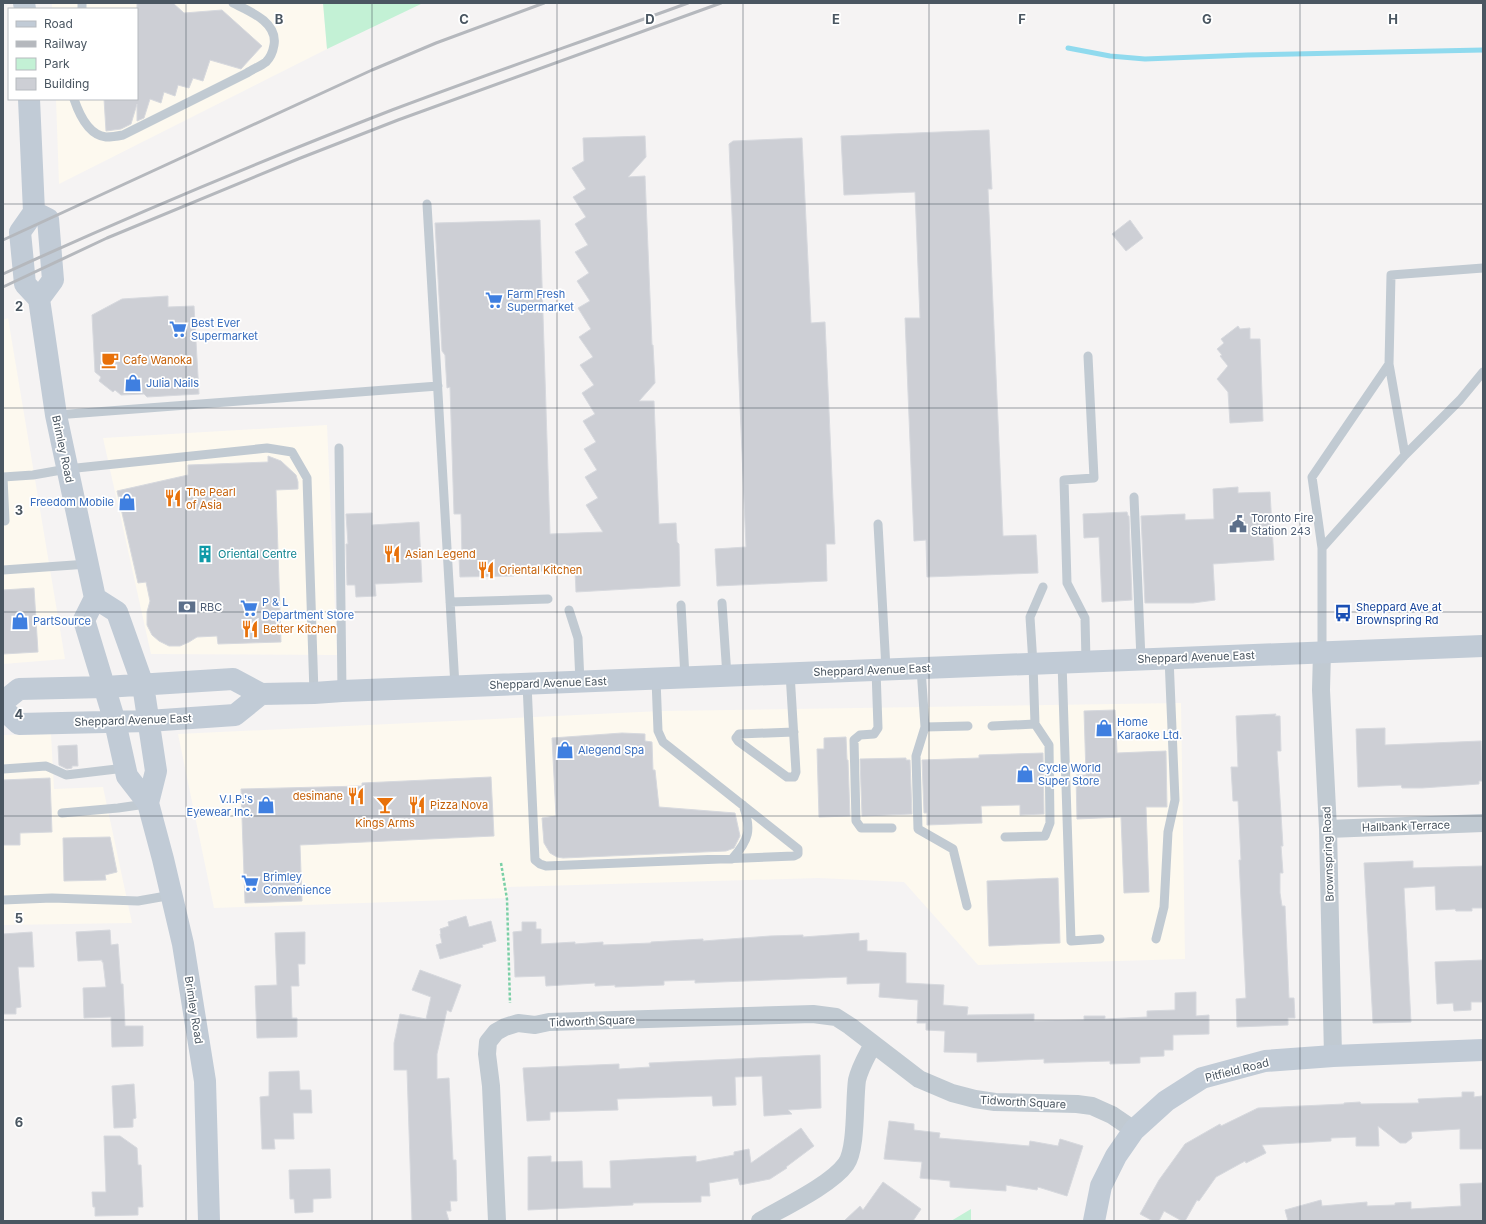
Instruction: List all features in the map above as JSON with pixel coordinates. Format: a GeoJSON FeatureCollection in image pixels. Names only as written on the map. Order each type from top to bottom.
{"type":"FeatureCollection","features":[{"type":"Feature","properties":{"kind":"main road"},"geometry":{"type":"LineString","coordinates":[[29,100],[34,212],[20,232],[25,284],[39,299],[53,280],[48,219],[34,212]]}},
{"type":"Feature","properties":{"kind":"main road","name":"Brimley Road"},"geometry":{"type":"LineString","coordinates":[[39,299],[56,415],[95,598],[84,620],[115,722],[127,776],[148,803],[183,944],[205,1081],[209,1221]]}},
{"type":"Feature","properties":{"kind":"main road","name":"Brimley Road"},"geometry":{"type":"LineString","coordinates":[[95,598],[116,612],[143,685],[156,772],[148,803]]}},
{"type":"Feature","properties":{"kind":"main road","name":"Sheppard Avenue East"},"geometry":{"type":"LineString","coordinates":[[3,702],[19,689],[105,687],[233,679],[261,694],[314,693],[455,686],[1483,646]]}},
{"type":"Feature","properties":{"kind":"main road","name":"Sheppard Avenue East"},"geometry":{"type":"LineString","coordinates":[[3,709],[19,724],[148,721],[236,715],[261,694]]}},
{"type":"Feature","properties":{"kind":"main road","name":"Pitfield Road"},"geometry":{"type":"LineString","coordinates":[[1094,1221],[1100,1186],[1116,1156],[1134,1130],[1166,1101],[1202,1078],[1265,1061],[1333,1056],[1483,1050]]}},
{"type":"Feature","properties":{"kind":"street","name":"Brownspring Road"},"geometry":{"type":"LineString","coordinates":[[1322,652],[1321,690],[1328,829],[1333,1056]]}},
{"type":"Feature","properties":{"kind":"street","name":"Hallbank Terrace"},"geometry":{"type":"LineString","coordinates":[[1328,829],[1483,823]]}},
{"type":"Feature","properties":{"kind":"street","name":"Tidworth Square"},"geometry":{"type":"LineString","coordinates":[[497,1221],[491,1086],[487,1054],[488,1042],[496,1032],[504,1027],[518,1023],[535,1025],[548,1022],[812,1014],[836,1018],[850,1026],[919,1079],[952,1093],[995,1102],[1077,1104],[1092,1106],[1112,1115],[1134,1130]]}},
{"type":"Feature","properties":{"kind":"street"},"geometry":{"type":"LineString","coordinates":[[760,1221],[824,1184],[839,1173],[848,1162],[854,1129],[857,1080],[860,1069],[873,1044]]}},
{"type":"Feature","properties":{"kind":"lane"},"geometry":{"type":"LineString","coordinates":[[74,100],[78,111],[86,123],[94,131],[106,137],[123,135],[267,62],[273,52],[275,40],[270,27],[254,13],[233,3]]}},
{"type":"Feature","properties":{"kind":"lane"},"geometry":{"type":"LineString","coordinates":[[427,204],[455,686]]}},
{"type":"Feature","properties":{"kind":"lane"},"geometry":{"type":"LineString","coordinates":[[1405,455],[1389,364],[1391,275],[1483,268]]}},
{"type":"Feature","properties":{"kind":"lane"},"geometry":{"type":"LineString","coordinates":[[1086,662],[1084,618],[1067,584],[1064,480],[1094,478],[1088,356]]}},
{"type":"Feature","properties":{"kind":"lane"},"geometry":{"type":"LineString","coordinates":[[1322,652],[1322,548],[1312,477],[1389,364]]}},
{"type":"Feature","properties":{"kind":"lane"},"geometry":{"type":"LineString","coordinates":[[1322,548],[1405,455],[1460,400],[1483,372]]}},
{"type":"Feature","properties":{"kind":"lane"},"geometry":{"type":"LineString","coordinates":[[56,415],[438,386]]}},
{"type":"Feature","properties":{"kind":"lane"},"geometry":{"type":"LineString","coordinates":[[5,521],[3,477],[34,475],[67,469],[267,448],[292,452],[307,478],[314,693]]}},
{"type":"Feature","properties":{"kind":"lane"},"geometry":{"type":"LineString","coordinates":[[339,448],[342,691]]}},
{"type":"Feature","properties":{"kind":"lane"},"geometry":{"type":"LineString","coordinates":[[1134,497],[1141,659]]}},
{"type":"Feature","properties":{"kind":"lane"},"geometry":{"type":"LineString","coordinates":[[878,524],[881,670],[878,728],[874,734],[860,734],[854,740],[856,821],[861,828],[892,828]]}},
{"type":"Feature","properties":{"kind":"lane"},"geometry":{"type":"LineString","coordinates":[[3,570],[88,564]]}},
{"type":"Feature","properties":{"kind":"lane"},"geometry":{"type":"LineString","coordinates":[[1005,837],[1045,836],[1050,823],[1049,745],[1034,724],[1033,664],[1030,617],[1043,587]]}},
{"type":"Feature","properties":{"kind":"lane"},"geometry":{"type":"LineString","coordinates":[[450,602],[548,599]]}},
{"type":"Feature","properties":{"kind":"lane"},"geometry":{"type":"LineString","coordinates":[[722,603],[727,676]]}},
{"type":"Feature","properties":{"kind":"lane"},"geometry":{"type":"LineString","coordinates":[[681,605],[685,677]]}},
{"type":"Feature","properties":{"kind":"lane"},"geometry":{"type":"LineString","coordinates":[[568,610],[578,638],[580,682]]}},
{"type":"Feature","properties":{"kind":"lane"},"geometry":{"type":"LineString","coordinates":[[1156,939],[1164,908],[1168,832],[1175,800],[1170,658]]}},
{"type":"Feature","properties":{"kind":"lane"},"geometry":{"type":"LineString","coordinates":[[1062,662],[1071,941],[1100,939]]}},
{"type":"Feature","properties":{"kind":"lane"},"geometry":{"type":"LineString","coordinates":[[921,668],[925,727],[916,756],[918,829],[953,849],[968,906]]}},
{"type":"Feature","properties":{"kind":"lane"},"geometry":{"type":"LineString","coordinates":[[790,673],[794,732],[796,772],[794,777],[787,777],[736,738],[739,734],[794,732]]}},
{"type":"Feature","properties":{"kind":"lane"},"geometry":{"type":"LineString","coordinates":[[527,684],[535,860],[540,864],[546,866],[732,859],[794,856],[798,854],[798,849],[663,742],[658,731],[656,679]]}},
{"type":"Feature","properties":{"kind":"lane"},"geometry":{"type":"LineString","coordinates":[[992,726],[1034,724]]}},
{"type":"Feature","properties":{"kind":"lane"},"geometry":{"type":"LineString","coordinates":[[925,727],[968,726]]}},
{"type":"Feature","properties":{"kind":"lane"},"geometry":{"type":"LineString","coordinates":[[3,769],[46,766],[66,775],[125,768]]}},
{"type":"Feature","properties":{"kind":"lane"},"geometry":{"type":"LineString","coordinates":[[62,812],[118,808],[148,803]]}},
{"type":"Feature","properties":{"kind":"lane"},"geometry":{"type":"LineString","coordinates":[[732,859],[747,838],[749,826],[743,805]]}},
{"type":"Feature","properties":{"kind":"lane"},"geometry":{"type":"LineString","coordinates":[[3,900],[52,898],[138,901],[172,895]]}},
{"type":"Feature","properties":{"kind":"path"},"geometry":{"type":"LineString","coordinates":[[501,863],[507,899],[510,1003]]}},
{"type":"Feature","properties":{"kind":"shaded area"},"geometry":{"type":"Polygon","coordinates":[[[52,3],[323,3],[327,49],[59,184],[56,100],[138,100],[138,8],[52,8],[52,3]]]}},
{"type":"Feature","properties":{"kind":"shaded area"},"geometry":{"type":"Polygon","coordinates":[[[8,318],[65,659],[3,664],[3,320],[8,318]]]}},
{"type":"Feature","properties":{"kind":"shaded area"},"geometry":{"type":"Polygon","coordinates":[[[327,425],[337,655],[151,654],[103,438],[327,425]]]}},
{"type":"Feature","properties":{"kind":"shaded area"},"geometry":{"type":"Polygon","coordinates":[[[1181,703],[1185,959],[978,965],[904,882],[818,878],[508,887],[508,898],[214,908],[178,734],[661,711],[1181,703]]]}},
{"type":"Feature","properties":{"kind":"shaded area"},"geometry":{"type":"Polygon","coordinates":[[[51,734],[54,789],[103,787],[132,923],[3,925],[3,735],[51,734]]]}},
{"type":"Feature","properties":{"kind":"green space"},"geometry":{"type":"Polygon","coordinates":[[[323,3],[423,3],[327,49],[323,3]]]}},
{"type":"Feature","properties":{"kind":"green space"},"geometry":{"type":"Polygon","coordinates":[[[971,1209],[971,1221],[951,1221],[971,1209]]]}},
{"type":"Feature","properties":{"kind":"building"},"geometry":{"type":"Polygon","coordinates":[[[137,3],[173,3],[184,13],[222,10],[262,46],[241,69],[210,60],[203,81],[193,78],[189,88],[178,85],[175,96],[164,92],[161,103],[150,99],[144,118],[137,121],[137,104],[131,124],[121,129],[106,131],[104,100],[138,100],[137,3]]]}},
{"type":"Feature","properties":{"kind":"building"},"geometry":{"type":"Polygon","coordinates":[[[989,130],[992,189],[988,189],[1003,536],[1036,535],[1038,573],[927,577],[926,540],[914,541],[905,318],[920,318],[915,192],[844,195],[841,136],[989,130]]]}},
{"type":"Feature","properties":{"kind":"building"},"geometry":{"type":"Polygon","coordinates":[[[645,136],[646,157],[628,177],[645,176],[655,383],[639,401],[654,401],[659,524],[676,523],[677,542],[679,544],[680,586],[576,592],[575,570],[514,572],[514,576],[460,577],[459,557],[462,557],[461,514],[454,514],[450,387],[447,388],[445,355],[442,351],[435,223],[540,220],[550,534],[603,532],[586,505],[598,498],[585,477],[597,470],[584,449],[596,442],[583,421],[595,414],[582,393],[594,385],[580,365],[593,357],[579,337],[591,329],[578,308],[590,301],[577,281],[589,273],[575,252],[588,245],[575,224],[586,217],[573,197],[586,189],[572,168],[584,161],[583,138],[645,136]]]}},
{"type":"Feature","properties":{"kind":"building"},"geometry":{"type":"Polygon","coordinates":[[[802,138],[811,323],[825,322],[835,544],[826,544],[827,581],[717,586],[715,549],[746,547],[729,144],[733,141],[802,138]]]}},
{"type":"Feature","properties":{"kind":"building"},"geometry":{"type":"Polygon","coordinates":[[[1130,220],[1143,238],[1126,251],[1112,234],[1130,220]]]}},
{"type":"Feature","properties":{"kind":"building"},"geometry":{"type":"Polygon","coordinates":[[[168,296],[168,307],[194,306],[199,394],[147,397],[144,394],[121,395],[115,390],[113,392],[99,381],[101,377],[95,372],[92,315],[122,299],[168,296]]]}},
{"type":"Feature","properties":{"kind":"building"},"geometry":{"type":"Polygon","coordinates":[[[1238,326],[1240,329],[1250,328],[1250,339],[1260,339],[1263,421],[1230,423],[1228,392],[1217,379],[1228,366],[1220,356],[1222,355],[1217,349],[1224,343],[1221,339],[1238,326]]]}},
{"type":"Feature","properties":{"kind":"building","name":"Oriental Centre"},"geometry":{"type":"Polygon","coordinates":[[[268,456],[281,461],[296,475],[298,482],[298,489],[276,490],[281,642],[218,644],[217,636],[197,637],[180,646],[169,646],[159,641],[152,635],[147,625],[147,612],[150,601],[146,582],[138,583],[117,491],[188,475],[188,465],[268,462],[268,456]]]}},
{"type":"Feature","properties":{"kind":"building"},"geometry":{"type":"Polygon","coordinates":[[[1238,487],[1238,493],[1270,492],[1274,560],[1213,564],[1215,600],[1193,603],[1145,603],[1141,516],[1185,514],[1185,520],[1214,519],[1213,489],[1238,487]]]}},
{"type":"Feature","properties":{"kind":"building"},"geometry":{"type":"Polygon","coordinates":[[[1127,512],[1129,516],[1132,600],[1102,602],[1099,537],[1084,538],[1083,514],[1127,512]]]}},
{"type":"Feature","properties":{"kind":"building"},"geometry":{"type":"Polygon","coordinates":[[[372,513],[372,525],[419,522],[422,582],[375,584],[376,596],[356,597],[355,585],[347,585],[346,544],[348,544],[346,514],[372,513]]]}},
{"type":"Feature","properties":{"kind":"building","name":"PartSource"},"geometry":{"type":"Polygon","coordinates":[[[34,588],[38,652],[3,654],[3,590],[34,588]]]}},
{"type":"Feature","properties":{"kind":"building"},"geometry":{"type":"Polygon","coordinates":[[[1115,710],[1117,753],[1166,751],[1167,807],[1146,807],[1149,892],[1124,893],[1121,817],[1077,819],[1076,775],[1086,775],[1084,711],[1115,710]]]}},
{"type":"Feature","properties":{"kind":"building"},"geometry":{"type":"Polygon","coordinates":[[[1276,714],[1275,716],[1280,716],[1281,751],[1277,751],[1283,846],[1281,846],[1283,873],[1280,873],[1280,893],[1282,906],[1285,906],[1289,998],[1294,998],[1295,1018],[1288,1018],[1288,1025],[1237,1027],[1236,999],[1246,998],[1239,860],[1241,860],[1238,801],[1233,801],[1231,767],[1238,767],[1236,716],[1276,714]]]}},
{"type":"Feature","properties":{"kind":"building"},"geometry":{"type":"Polygon","coordinates":[[[1385,728],[1385,745],[1481,741],[1482,781],[1479,781],[1479,784],[1422,788],[1402,788],[1401,785],[1358,787],[1356,729],[1385,728]]]}},
{"type":"Feature","properties":{"kind":"building"},"geometry":{"type":"Polygon","coordinates":[[[622,733],[645,734],[645,741],[652,742],[653,770],[655,770],[659,807],[735,813],[740,836],[734,848],[726,851],[563,858],[557,857],[550,853],[544,843],[542,818],[556,816],[552,738],[622,733]]]}},
{"type":"Feature","properties":{"kind":"building"},"geometry":{"type":"Polygon","coordinates":[[[846,737],[850,816],[819,817],[817,749],[824,749],[824,738],[846,737]]]}},
{"type":"Feature","properties":{"kind":"building"},"geometry":{"type":"Polygon","coordinates":[[[77,745],[78,766],[72,766],[72,768],[67,769],[59,765],[58,746],[77,745]]]}},
{"type":"Feature","properties":{"kind":"building"},"geometry":{"type":"Polygon","coordinates":[[[1043,753],[1044,814],[1020,815],[1020,805],[981,806],[982,823],[927,825],[927,813],[924,813],[922,760],[979,758],[979,755],[1043,753]]]}},
{"type":"Feature","properties":{"kind":"building"},"geometry":{"type":"Polygon","coordinates":[[[906,758],[906,760],[910,760],[912,814],[862,816],[860,759],[906,758]]]}},
{"type":"Feature","properties":{"kind":"building"},"geometry":{"type":"Polygon","coordinates":[[[491,777],[494,836],[300,845],[302,901],[245,903],[241,789],[362,786],[362,783],[491,777]]]}},
{"type":"Feature","properties":{"kind":"building"},"geometry":{"type":"Polygon","coordinates":[[[50,778],[52,832],[20,833],[20,845],[3,845],[3,780],[50,778]]]}},
{"type":"Feature","properties":{"kind":"building"},"geometry":{"type":"Polygon","coordinates":[[[110,837],[117,872],[105,875],[106,880],[64,881],[63,838],[110,837]]]}},
{"type":"Feature","properties":{"kind":"building"},"geometry":{"type":"Polygon","coordinates":[[[1413,861],[1413,868],[1483,866],[1483,908],[1472,908],[1472,911],[1456,911],[1455,909],[1436,910],[1435,886],[1404,888],[1411,1022],[1373,1023],[1364,863],[1413,861]]]}},
{"type":"Feature","properties":{"kind":"building"},"geometry":{"type":"Polygon","coordinates":[[[1058,878],[1060,943],[989,946],[987,881],[1058,878]]]}},
{"type":"Feature","properties":{"kind":"building"},"geometry":{"type":"Polygon","coordinates":[[[466,916],[469,927],[491,921],[496,941],[482,945],[483,947],[440,959],[436,945],[442,943],[440,929],[449,926],[448,922],[466,916]]]}},
{"type":"Feature","properties":{"kind":"building"},"geometry":{"type":"Polygon","coordinates":[[[522,922],[536,922],[536,929],[541,929],[541,944],[603,942],[603,945],[703,939],[703,941],[770,936],[803,935],[803,937],[859,933],[859,941],[867,940],[867,951],[906,953],[906,983],[944,985],[943,1005],[968,1007],[967,1015],[1034,1014],[1034,1021],[1084,1020],[1084,1016],[1105,1016],[1105,1019],[1147,1017],[1147,1011],[1175,1010],[1175,993],[1196,992],[1196,1016],[1209,1015],[1209,1034],[1173,1035],[1173,1050],[1164,1050],[1164,1056],[1140,1057],[1140,1063],[1110,1064],[1110,1061],[1044,1063],[1044,1059],[977,1062],[977,1053],[944,1052],[945,1031],[926,1030],[926,1023],[917,1023],[918,1000],[879,997],[880,983],[847,984],[847,977],[695,983],[695,980],[664,981],[664,985],[615,987],[615,985],[595,986],[595,983],[546,986],[545,976],[515,977],[513,932],[522,931],[522,922]]]}},
{"type":"Feature","properties":{"kind":"building"},"geometry":{"type":"Polygon","coordinates":[[[110,930],[111,945],[118,944],[121,984],[123,984],[125,1026],[143,1026],[143,1046],[112,1047],[111,1017],[84,1018],[83,988],[106,987],[102,960],[78,961],[76,932],[110,930]]]}},
{"type":"Feature","properties":{"kind":"building"},"geometry":{"type":"Polygon","coordinates":[[[32,932],[34,967],[18,967],[21,1007],[16,1008],[16,1014],[3,1014],[3,934],[32,932]]]}},
{"type":"Feature","properties":{"kind":"building"},"geometry":{"type":"Polygon","coordinates":[[[305,932],[305,964],[298,964],[299,986],[291,986],[292,1018],[297,1018],[297,1037],[257,1038],[255,986],[277,985],[275,933],[305,932]]]}},
{"type":"Feature","properties":{"kind":"building"},"geometry":{"type":"Polygon","coordinates":[[[1483,960],[1483,1002],[1471,1002],[1471,1010],[1454,1011],[1453,1003],[1437,1004],[1435,962],[1483,960]]]}},
{"type":"Feature","properties":{"kind":"building"},"geometry":{"type":"Polygon","coordinates":[[[420,970],[461,985],[451,1012],[447,1010],[437,1054],[437,1079],[449,1078],[453,1160],[456,1160],[457,1201],[450,1201],[451,1211],[446,1211],[449,1221],[412,1221],[407,1070],[394,1070],[394,1043],[400,1014],[426,1019],[431,997],[412,990],[420,970]]]}},
{"type":"Feature","properties":{"kind":"building"},"geometry":{"type":"Polygon","coordinates":[[[820,1055],[821,1108],[788,1110],[792,1114],[764,1116],[762,1076],[735,1077],[736,1105],[713,1106],[712,1096],[617,1099],[618,1110],[550,1112],[550,1120],[527,1121],[523,1068],[619,1064],[619,1069],[650,1067],[649,1063],[820,1055]]]}},
{"type":"Feature","properties":{"kind":"building"},"geometry":{"type":"Polygon","coordinates":[[[299,1071],[300,1090],[311,1090],[312,1113],[293,1113],[294,1139],[274,1139],[275,1149],[262,1149],[260,1097],[269,1096],[269,1072],[299,1071]]]}},
{"type":"Feature","properties":{"kind":"building"},"geometry":{"type":"Polygon","coordinates":[[[134,1084],[136,1118],[133,1119],[133,1127],[114,1128],[112,1086],[134,1084]]]}},
{"type":"Feature","properties":{"kind":"building"},"geometry":{"type":"Polygon","coordinates":[[[1462,1092],[1474,1092],[1474,1097],[1482,1096],[1482,1149],[1460,1149],[1460,1129],[1411,1132],[1412,1138],[1406,1143],[1400,1143],[1378,1126],[1379,1146],[1356,1146],[1356,1137],[1331,1138],[1331,1141],[1262,1145],[1266,1153],[1246,1163],[1245,1161],[1216,1177],[1199,1201],[1197,1200],[1185,1221],[1182,1221],[1164,1211],[1159,1221],[1153,1221],[1140,1214],[1159,1180],[1185,1144],[1220,1124],[1221,1126],[1258,1108],[1360,1102],[1361,1104],[1419,1103],[1418,1099],[1462,1097],[1462,1092]]]}},
{"type":"Feature","properties":{"kind":"building"},"geometry":{"type":"Polygon","coordinates":[[[889,1121],[914,1124],[914,1130],[940,1133],[939,1138],[1029,1146],[1030,1141],[1058,1146],[1060,1139],[1083,1146],[1067,1196],[1038,1187],[1037,1190],[1006,1185],[1006,1191],[950,1187],[950,1181],[920,1178],[922,1162],[884,1159],[889,1121]]]}},
{"type":"Feature","properties":{"kind":"building"},"geometry":{"type":"Polygon","coordinates":[[[801,1128],[814,1146],[786,1167],[787,1168],[770,1179],[740,1185],[738,1178],[709,1183],[710,1196],[701,1196],[701,1202],[633,1203],[633,1205],[528,1210],[528,1157],[551,1156],[551,1162],[582,1161],[583,1188],[611,1188],[610,1161],[696,1156],[696,1162],[734,1155],[734,1152],[749,1149],[751,1163],[801,1128]]]}},
{"type":"Feature","properties":{"kind":"building"},"geometry":{"type":"Polygon","coordinates":[[[104,1136],[120,1136],[137,1148],[138,1165],[141,1165],[143,1207],[138,1207],[138,1215],[95,1216],[92,1192],[106,1192],[104,1136]]]}},
{"type":"Feature","properties":{"kind":"building"},"geometry":{"type":"Polygon","coordinates":[[[330,1169],[331,1198],[313,1199],[313,1212],[295,1213],[294,1199],[290,1199],[289,1170],[330,1169]]]}},
{"type":"Feature","properties":{"kind":"building"},"geometry":{"type":"Polygon","coordinates":[[[883,1182],[921,1209],[913,1221],[844,1221],[860,1206],[863,1210],[883,1182]]]}},
{"type":"Feature","properties":{"kind":"building"},"geometry":{"type":"Polygon","coordinates":[[[1482,1183],[1483,1221],[1288,1221],[1285,1210],[1321,1200],[1322,1206],[1367,1202],[1367,1206],[1395,1205],[1395,1203],[1411,1202],[1411,1209],[1461,1206],[1460,1184],[1482,1183]]]}},
{"type":"Feature","properties":{"kind":"waterway"},"geometry":{"type":"LineString","coordinates":[[1068,48],[1110,56],[1145,59],[1247,55],[1483,50]]}},
{"type":"Feature","properties":{"kind":"railway"},"geometry":{"type":"LineString","coordinates":[[3,240],[372,70],[436,43],[544,3]]}},
{"type":"Feature","properties":{"kind":"railway"},"geometry":{"type":"LineString","coordinates":[[3,274],[148,210],[343,129],[429,96],[688,3]]}},
{"type":"Feature","properties":{"kind":"railway"},"geometry":{"type":"LineString","coordinates":[[3,287],[107,238],[298,159],[398,120],[721,3]]}},
{"type":"Feature","properties":{"kind":"place","name":"Farm Fresh Supermarket"},"geometry":{"type":"Point","coordinates":[494,300]}},
{"type":"Feature","properties":{"kind":"place","name":"Best Ever Supermarket"},"geometry":{"type":"Point","coordinates":[178,329]}},
{"type":"Feature","properties":{"kind":"place","name":"Cafe Wanoka"},"geometry":{"type":"Point","coordinates":[110,360]}},
{"type":"Feature","properties":{"kind":"place","name":"Julia Nails"},"geometry":{"type":"Point","coordinates":[133,383]}},
{"type":"Feature","properties":{"kind":"place","name":"The Pearl of Asia"},"geometry":{"type":"Point","coordinates":[173,498]}},
{"type":"Feature","properties":{"kind":"place","name":"Freedom Mobile"},"geometry":{"type":"Point","coordinates":[127,502]}},
{"type":"Feature","properties":{"kind":"place","name":"Toronto Fire Station 243"},"geometry":{"type":"Point","coordinates":[1238,524]}},
{"type":"Feature","properties":{"kind":"place","name":"Oriental Centre"},"geometry":{"type":"Point","coordinates":[205,554]}},
{"type":"Feature","properties":{"kind":"place","name":"Asian Legend"},"geometry":{"type":"Point","coordinates":[392,554]}},
{"type":"Feature","properties":{"kind":"place","name":"Oriental Kitchen"},"geometry":{"type":"Point","coordinates":[486,570]}},
{"type":"Feature","properties":{"kind":"place","name":"RBC"},"geometry":{"type":"Point","coordinates":[187,607]}},
{"type":"Feature","properties":{"kind":"place","name":"P & L Department Store"},"geometry":{"type":"Point","coordinates":[249,608]}},
{"type":"Feature","properties":{"kind":"place","name":"Sheppard Ave at Brownspring Rd"},"geometry":{"type":"Point","coordinates":[1343,613]}},
{"type":"Feature","properties":{"kind":"place","name":"PartSource"},"geometry":{"type":"Point","coordinates":[20,621]}},
{"type":"Feature","properties":{"kind":"place","name":"Better Kitchen"},"geometry":{"type":"Point","coordinates":[250,629]}},
{"type":"Feature","properties":{"kind":"place","name":"Home Karaoke Ltd."},"geometry":{"type":"Point","coordinates":[1104,728]}},
{"type":"Feature","properties":{"kind":"place","name":"Alegend Spa"},"geometry":{"type":"Point","coordinates":[565,750]}},
{"type":"Feature","properties":{"kind":"place","name":"Cycle World Super Store"},"geometry":{"type":"Point","coordinates":[1025,774]}},
{"type":"Feature","properties":{"kind":"place","name":"desimane"},"geometry":{"type":"Point","coordinates":[356,796]}},
{"type":"Feature","properties":{"kind":"place","name":"V.I.P.'s Eyewear Inc."},"geometry":{"type":"Point","coordinates":[266,805]}},
{"type":"Feature","properties":{"kind":"place","name":"Kings Arms"},"geometry":{"type":"Point","coordinates":[385,805]}},
{"type":"Feature","properties":{"kind":"place","name":"Pizza Nova"},"geometry":{"type":"Point","coordinates":[417,805]}},
{"type":"Feature","properties":{"kind":"place","name":"Brimley Convenience"},"geometry":{"type":"Point","coordinates":[250,883]}}]}
